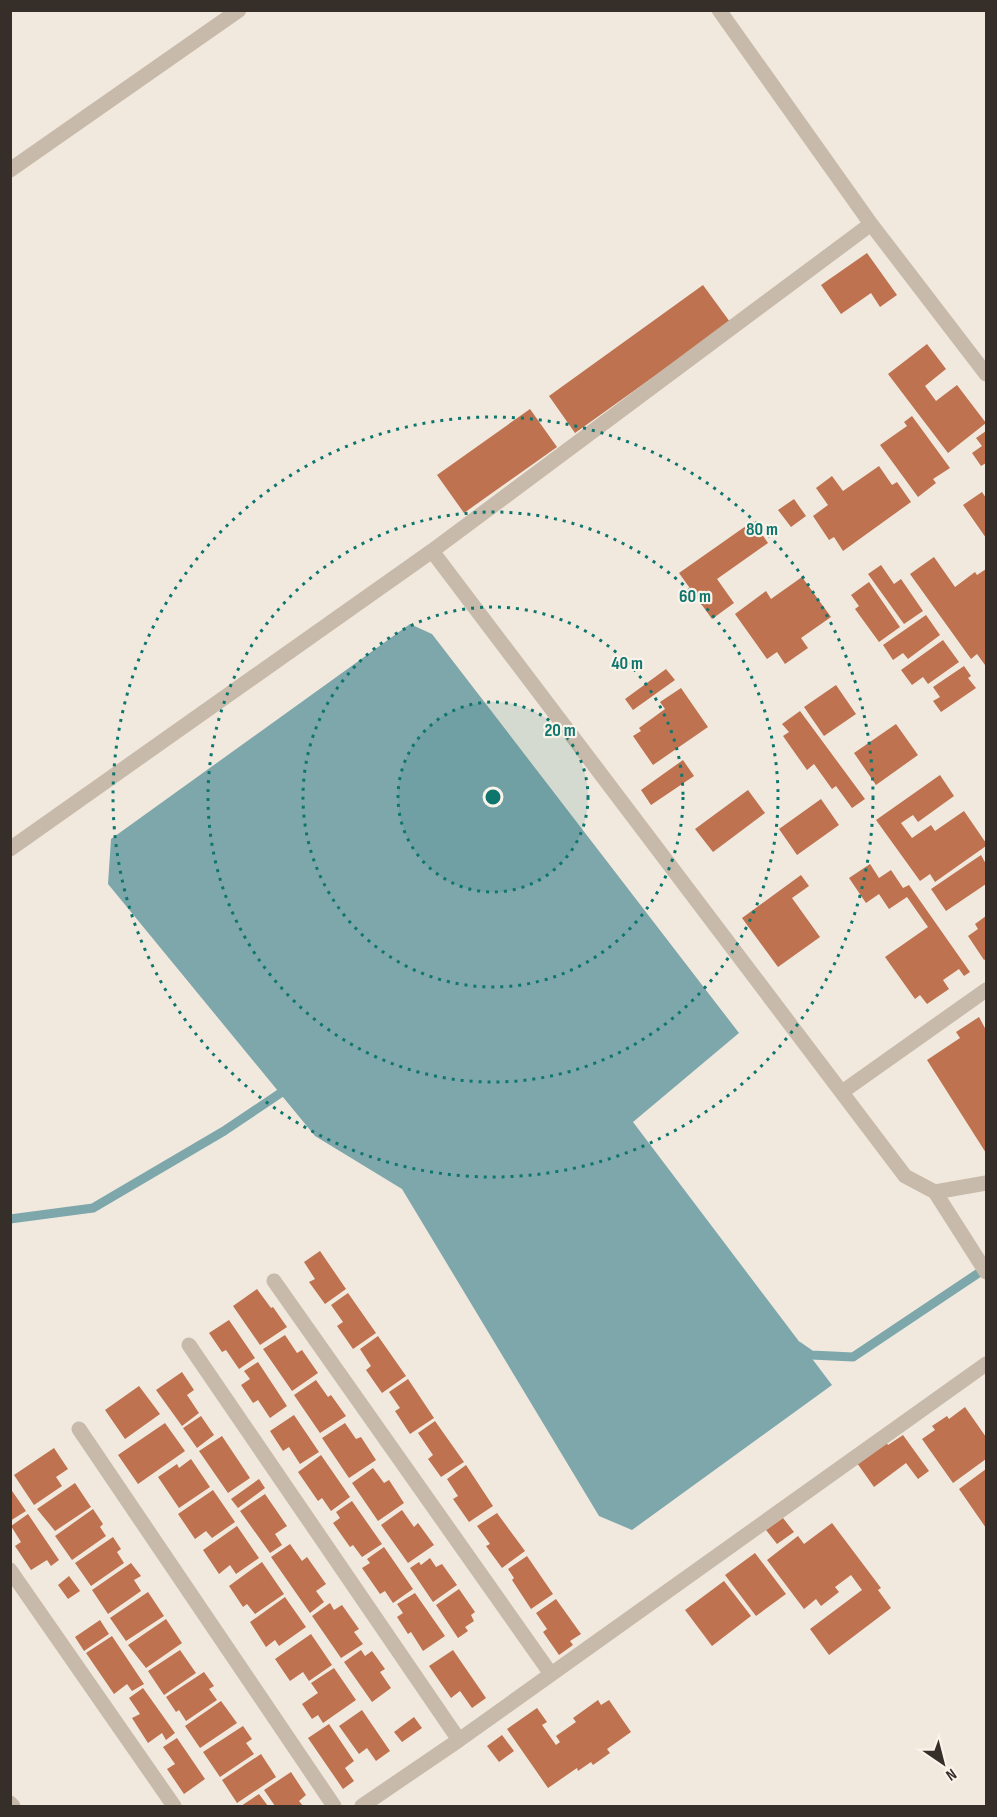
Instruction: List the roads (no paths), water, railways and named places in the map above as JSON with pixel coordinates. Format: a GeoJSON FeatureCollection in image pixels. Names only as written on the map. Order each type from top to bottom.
{"type":"FeatureCollection","features":[{"type":"Feature","properties":{"kind":"street"},"geometry":{"type":"LineString","coordinates":[[10,170],[239,10]]}},
{"type":"Feature","properties":{"kind":"street"},"geometry":{"type":"LineString","coordinates":[[719,10],[871,224],[987,374]]}},
{"type":"Feature","properties":{"kind":"street"},"geometry":{"type":"LineString","coordinates":[[10,849],[432,550],[871,224]]}},
{"type":"Feature","properties":{"kind":"street"},"geometry":{"type":"LineString","coordinates":[[432,550],[905,1176],[935,1192],[987,1272]]}},
{"type":"Feature","properties":{"kind":"street"},"geometry":{"type":"LineString","coordinates":[[842,1092],[987,990]]}},
{"type":"Feature","properties":{"kind":"street"},"geometry":{"type":"LineString","coordinates":[[935,1192],[987,1183]]}},
{"type":"Feature","properties":{"kind":"street"},"geometry":{"type":"LineString","coordinates":[[274,1281],[552,1674]]}},
{"type":"Feature","properties":{"kind":"street"},"geometry":{"type":"LineString","coordinates":[[189,1345],[459,1740]]}},
{"type":"Feature","properties":{"kind":"street"},"geometry":{"type":"LineString","coordinates":[[362,1806],[459,1740],[987,1364]]}},
{"type":"Feature","properties":{"kind":"street"},"geometry":{"type":"LineString","coordinates":[[79,1429],[334,1806]]}},
{"type":"Feature","properties":{"kind":"street"},"geometry":{"type":"LineString","coordinates":[[10,1570],[174,1806]]}},
{"type":"Feature","properties":{"kind":"street"},"geometry":{"type":"LineString","coordinates":[[10,1803],[13,1806]]}},
{"type":"Feature","properties":{"kind":"water"},"geometry":{"type":"Polygon","coordinates":[[[410,624],[432,634],[739,1033],[633,1122],[832,1385],[632,1530],[599,1516],[402,1189],[315,1136],[108,884],[111,839],[410,624]]]}},
{"type":"Feature","properties":{"kind":"waterway"},"geometry":{"type":"LineString","coordinates":[[10,1219],[93,1208],[224,1131],[291,1086]]}},
{"type":"Feature","properties":{"kind":"waterway"},"geometry":{"type":"LineString","coordinates":[[798,1346],[811,1355],[853,1357],[986,1268]]}}]}
